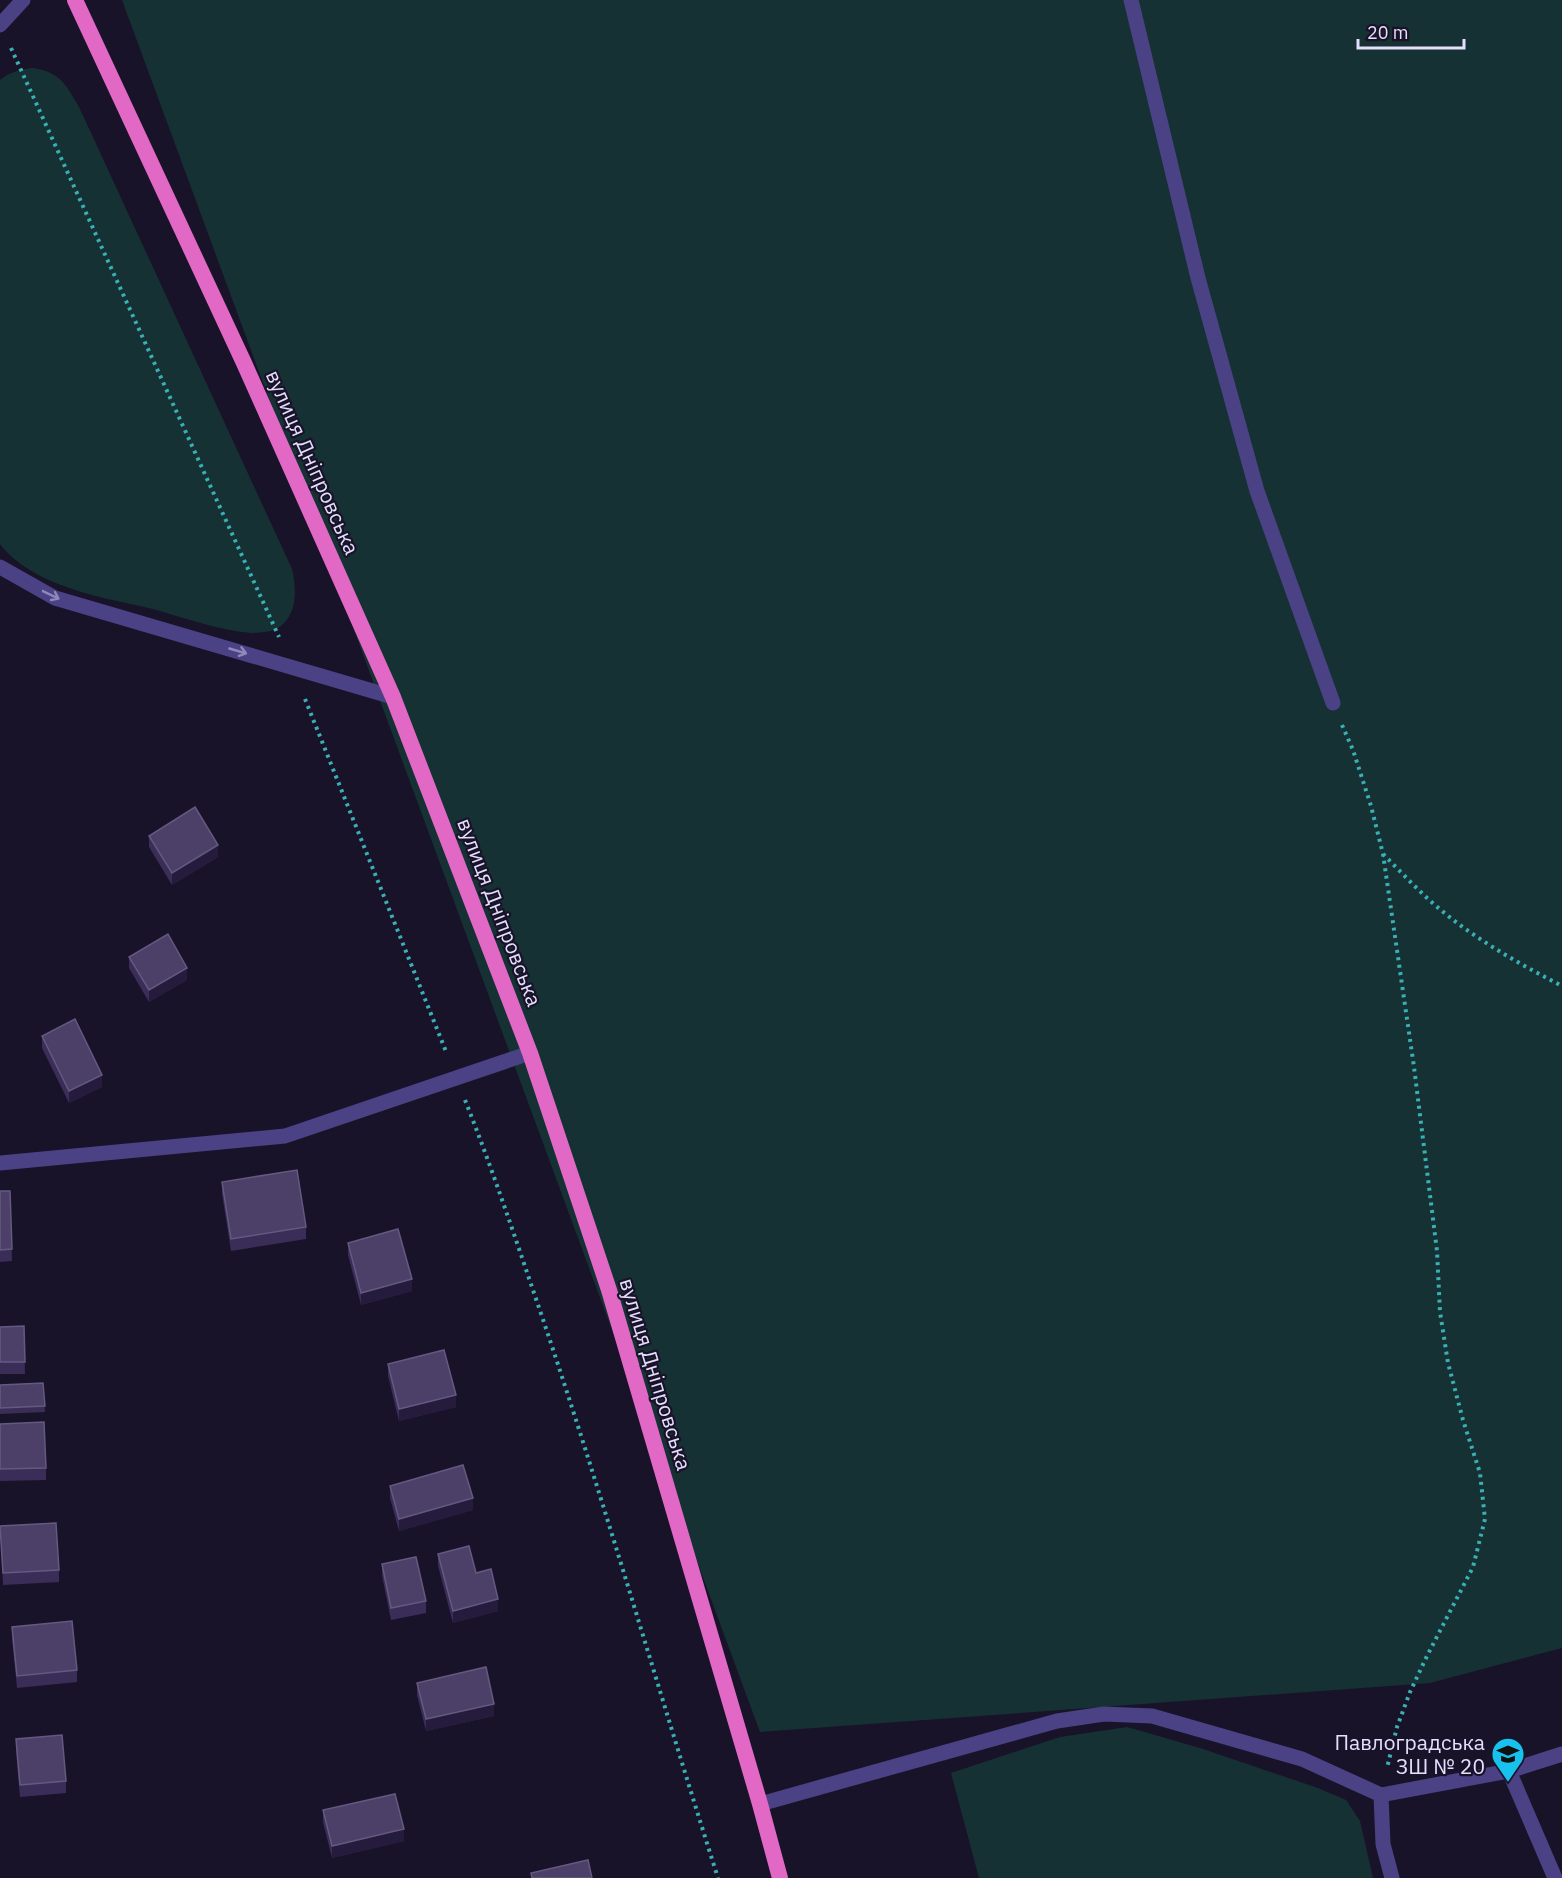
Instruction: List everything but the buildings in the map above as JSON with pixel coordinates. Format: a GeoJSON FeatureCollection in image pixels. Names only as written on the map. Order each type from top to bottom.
{"type":"FeatureCollection","features":[{"type":"Feature","properties":{"kind":"highway","name":"вулиця Дніпровська"},"geometry":{"type":"LineString","coordinates":[[75,0],[244,363],[393,697],[530,1053],[609,1290],[780,1878]]}},
{"type":"Feature","properties":{"kind":"street"},"geometry":{"type":"LineString","coordinates":[[0,25],[23,0]]}},
{"type":"Feature","properties":{"kind":"street"},"geometry":{"type":"LineString","coordinates":[[1131,0],[1197,278],[1257,491],[1333,704]]}},
{"type":"Feature","properties":{"kind":"street"},"geometry":{"type":"LineString","coordinates":[[0,567],[55,598],[393,697]]}},
{"type":"Feature","properties":{"kind":"street"},"geometry":{"type":"LineString","coordinates":[[0,1163],[285,1136],[530,1053]]}},
{"type":"Feature","properties":{"kind":"street"},"geometry":{"type":"LineString","coordinates":[[760,1804],[1058,1721],[1104,1714],[1152,1716],[1302,1759],[1381,1795],[1509,1771],[1562,1754]]}},
{"type":"Feature","properties":{"kind":"street"},"geometry":{"type":"LineString","coordinates":[[1509,1771],[1555,1878]]}},
{"type":"Feature","properties":{"kind":"street"},"geometry":{"type":"LineString","coordinates":[[1381,1795],[1383,1844],[1392,1878]]}},
{"type":"Feature","properties":{"kind":"path"},"geometry":{"type":"LineString","coordinates":[[0,25],[293,668],[485,1149],[570,1399],[718,1878]]}},
{"type":"Feature","properties":{"kind":"path"},"geometry":{"type":"LineString","coordinates":[[1333,704],[1356,761],[1371,806],[1383,854],[1437,1251],[1440,1312],[1448,1363],[1480,1473],[1485,1519],[1473,1567],[1427,1656],[1397,1727],[1381,1795]]}},
{"type":"Feature","properties":{"kind":"path"},"geometry":{"type":"LineString","coordinates":[[1383,854],[1427,898],[1480,939],[1562,986]]}},
{"type":"Feature","properties":{"kind":"green space"},"geometry":{"type":"Polygon","coordinates":[[[122,0],[1562,0],[1562,1648],[1430,1683],[760,1732],[122,0]]]}},
{"type":"Feature","properties":{"kind":"green space"},"geometry":{"type":"Polygon","coordinates":[[[32,68],[49,72],[62,81],[80,109],[292,569],[295,595],[292,611],[288,619],[274,630],[251,633],[226,629],[75,590],[29,570],[0,544],[0,80],[15,72],[32,68]]]}},
{"type":"Feature","properties":{"kind":"green space"},"geometry":{"type":"Polygon","coordinates":[[[1127,1727],[1200,1748],[1318,1788],[1346,1800],[1360,1821],[1373,1878],[979,1878],[951,1773],[1060,1737],[1127,1727]]]}},
{"type":"Feature","properties":{"kind":"place","name":"Павлоградська ЗШ № 20"},"geometry":{"type":"Point","coordinates":[1508,1783]}}]}
